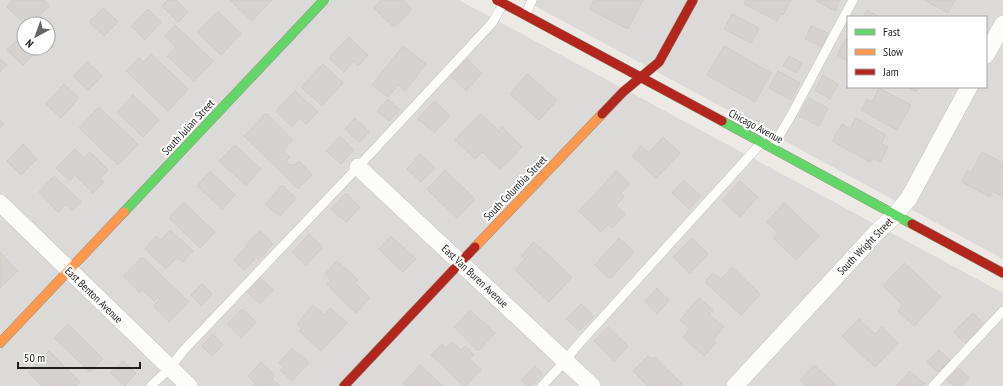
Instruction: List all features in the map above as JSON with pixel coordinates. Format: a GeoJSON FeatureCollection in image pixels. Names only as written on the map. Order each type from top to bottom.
{"type":"FeatureCollection","features":[{"type":"Feature","properties":{"kind":"street","name":"South Julian Street"},"geometry":{"type":"LineString","coordinates":[[0,342],[324,0]]}},
{"type":"Feature","properties":{"kind":"street","name":"South Columbia Street"},"geometry":{"type":"LineString","coordinates":[[344,386],[623,92],[659,62],[693,0]]}},
{"type":"Feature","properties":{"kind":"street","name":"Chicago Avenue"},"geometry":{"type":"LineString","coordinates":[[500,2],[1003,273]]}},
{"type":"Feature","properties":{"kind":"street"},"geometry":{"type":"LineString","coordinates":[[987,53],[1003,24]]}},
{"type":"Feature","properties":{"kind":"street","name":"South Wright Street"},"geometry":{"type":"LineString","coordinates":[[735,386],[877,232],[895,215],[909,198],[968,88]]}},
{"type":"Feature","properties":{"kind":"street","name":"East Van Buren Avenue"},"geometry":{"type":"LineString","coordinates":[[358,166],[592,386]]}},
{"type":"Feature","properties":{"kind":"street","name":"East Benton Avenue"},"geometry":{"type":"LineString","coordinates":[[0,203],[189,386]]}},
{"type":"Feature","properties":{"kind":"lane"},"geometry":{"type":"LineString","coordinates":[[525,15],[532,0]]}},
{"type":"Feature","properties":{"kind":"lane"},"geometry":{"type":"LineString","coordinates":[[772,148],[792,114],[853,0]]}},
{"type":"Feature","properties":{"kind":"lane"},"geometry":{"type":"LineString","coordinates":[[151,386],[170,368],[183,352],[492,23],[500,2]]}},
{"type":"Feature","properties":{"kind":"lane"},"geometry":{"type":"LineString","coordinates":[[542,386],[762,142]]}},
{"type":"Feature","properties":{"kind":"lane"},"geometry":{"type":"LineString","coordinates":[[933,386],[1003,311]]}},
{"type":"Feature","properties":{"kind":"shaded area"},"geometry":{"type":"Polygon","coordinates":[[[0,0],[459,0],[1003,293],[1003,386],[0,386],[0,0]]]}},
{"type":"Feature","properties":{"kind":"shaded area"},"geometry":{"type":"Polygon","coordinates":[[[524,0],[1003,0],[1003,259],[524,0]]]}},
{"type":"Feature","properties":{"kind":"building"},"geometry":{"type":"Polygon","coordinates":[[[13,0],[44,0],[49,6],[39,16],[17,16],[7,7],[13,0]]]}},
{"type":"Feature","properties":{"kind":"building"},"geometry":{"type":"Polygon","coordinates":[[[168,0],[176,0],[188,12],[178,22],[162,6],[168,0]]]}},
{"type":"Feature","properties":{"kind":"building"},"geometry":{"type":"Polygon","coordinates":[[[230,0],[272,0],[252,21],[230,0]]]}},
{"type":"Feature","properties":{"kind":"building"},"geometry":{"type":"Polygon","coordinates":[[[381,0],[403,0],[412,9],[394,27],[374,8],[381,0]]]}},
{"type":"Feature","properties":{"kind":"building"},"geometry":{"type":"Polygon","coordinates":[[[594,0],[643,0],[628,29],[589,9],[594,0]]]}},
{"type":"Feature","properties":{"kind":"building"},"geometry":{"type":"Polygon","coordinates":[[[746,0],[791,0],[783,15],[781,14],[777,21],[744,4],[746,0]]]}},
{"type":"Feature","properties":{"kind":"building"},"geometry":{"type":"Polygon","coordinates":[[[815,0],[840,0],[835,11],[815,0]]]}},
{"type":"Feature","properties":{"kind":"building"},"geometry":{"type":"Polygon","coordinates":[[[924,0],[955,0],[948,13],[924,0]]]}},
{"type":"Feature","properties":{"kind":"building"},"geometry":{"type":"Polygon","coordinates":[[[103,8],[118,22],[104,36],[89,22],[103,8]]]}},
{"type":"Feature","properties":{"kind":"building"},"geometry":{"type":"Polygon","coordinates":[[[148,9],[161,22],[145,40],[131,26],[148,9]]]}},
{"type":"Feature","properties":{"kind":"building"},"geometry":{"type":"Polygon","coordinates":[[[867,10],[877,16],[864,16],[867,10]]]}},
{"type":"Feature","properties":{"kind":"building"},"geometry":{"type":"Polygon","coordinates":[[[218,11],[241,34],[221,55],[197,32],[218,11]]]}},
{"type":"Feature","properties":{"kind":"building"},"geometry":{"type":"Polygon","coordinates":[[[732,14],[759,28],[751,43],[724,29],[732,14]]]}},
{"type":"Feature","properties":{"kind":"building"},"geometry":{"type":"Polygon","coordinates":[[[175,25],[213,61],[194,81],[167,56],[176,47],[165,36],[175,25]]]}},
{"type":"Feature","properties":{"kind":"building"},"geometry":{"type":"Polygon","coordinates":[[[811,26],[828,33],[822,47],[805,39],[811,26]]]}},
{"type":"Feature","properties":{"kind":"building"},"geometry":{"type":"Polygon","coordinates":[[[349,37],[368,55],[358,66],[354,61],[344,72],[329,58],[349,37]]]}},
{"type":"Feature","properties":{"kind":"building"},"geometry":{"type":"Polygon","coordinates":[[[846,39],[847,40],[847,60],[837,55],[846,39]]]}},
{"type":"Feature","properties":{"kind":"building"},"geometry":{"type":"Polygon","coordinates":[[[16,42],[16,56],[32,56],[23,65],[7,50],[16,42]]]}},
{"type":"Feature","properties":{"kind":"building"},"geometry":{"type":"Polygon","coordinates":[[[403,46],[426,64],[405,91],[398,85],[388,97],[372,85],[403,46]]]}},
{"type":"Feature","properties":{"kind":"building"},"geometry":{"type":"Polygon","coordinates":[[[724,46],[771,73],[755,102],[707,75],[724,46]]]}},
{"type":"Feature","properties":{"kind":"building"},"geometry":{"type":"Polygon","coordinates":[[[151,54],[188,89],[168,111],[126,71],[139,58],[144,62],[151,54]]]}},
{"type":"Feature","properties":{"kind":"building"},"geometry":{"type":"Polygon","coordinates":[[[789,56],[802,63],[797,73],[783,66],[789,56]]]}},
{"type":"Feature","properties":{"kind":"building"},"geometry":{"type":"Polygon","coordinates":[[[0,59],[7,65],[0,72],[0,59]]]}},
{"type":"Feature","properties":{"kind":"building"},"geometry":{"type":"Polygon","coordinates":[[[467,59],[482,73],[466,91],[451,76],[467,59]]]}},
{"type":"Feature","properties":{"kind":"building"},"geometry":{"type":"Polygon","coordinates":[[[87,62],[102,76],[88,90],[73,76],[87,62]]]}},
{"type":"Feature","properties":{"kind":"building"},"geometry":{"type":"Polygon","coordinates":[[[323,64],[343,83],[322,106],[301,87],[323,64]]]}},
{"type":"Feature","properties":{"kind":"building"},"geometry":{"type":"Polygon","coordinates":[[[778,71],[800,83],[791,100],[769,88],[778,71]]]}},
{"type":"Feature","properties":{"kind":"building"},"geometry":{"type":"Polygon","coordinates":[[[527,74],[557,100],[539,120],[510,94],[527,74]]]}},
{"type":"Feature","properties":{"kind":"building"},"geometry":{"type":"Polygon","coordinates":[[[823,75],[838,84],[830,99],[815,90],[823,75]]]}},
{"type":"Feature","properties":{"kind":"building"},"geometry":{"type":"Polygon","coordinates":[[[64,84],[79,98],[61,118],[46,104],[64,84]]]}},
{"type":"Feature","properties":{"kind":"building"},"geometry":{"type":"Polygon","coordinates":[[[879,88],[911,105],[897,130],[861,110],[867,99],[872,102],[879,88]]]}},
{"type":"Feature","properties":{"kind":"building"},"geometry":{"type":"Polygon","coordinates":[[[910,88],[918,88],[916,92],[910,88]]]}},
{"type":"Feature","properties":{"kind":"building"},"geometry":{"type":"Polygon","coordinates":[[[295,91],[318,112],[306,124],[300,118],[292,127],[276,111],[295,91]]]}},
{"type":"Feature","properties":{"kind":"building"},"geometry":{"type":"Polygon","coordinates":[[[133,95],[159,120],[143,137],[117,112],[133,95]]]}},
{"type":"Feature","properties":{"kind":"building"},"geometry":{"type":"Polygon","coordinates":[[[808,98],[828,108],[819,126],[799,116],[808,98]]]}},
{"type":"Feature","properties":{"kind":"building"},"geometry":{"type":"Polygon","coordinates":[[[388,99],[400,110],[389,121],[377,111],[388,99]]]}},
{"type":"Feature","properties":{"kind":"building"},"geometry":{"type":"Polygon","coordinates":[[[434,101],[450,116],[434,133],[418,119],[434,101]]]}},
{"type":"Feature","properties":{"kind":"building"},"geometry":{"type":"Polygon","coordinates":[[[99,107],[138,144],[118,165],[79,128],[99,107]]]}},
{"type":"Feature","properties":{"kind":"building"},"geometry":{"type":"Polygon","coordinates":[[[266,113],[293,140],[283,150],[290,157],[286,161],[290,165],[295,165],[299,161],[312,175],[298,189],[244,136],[266,113]]]}},
{"type":"Feature","properties":{"kind":"building"},"geometry":{"type":"Polygon","coordinates":[[[481,114],[499,131],[502,127],[522,147],[500,169],[482,152],[475,159],[455,140],[481,114]]]}},
{"type":"Feature","properties":{"kind":"building"},"geometry":{"type":"Polygon","coordinates":[[[355,118],[369,132],[359,142],[345,129],[355,118]]]}},
{"type":"Feature","properties":{"kind":"building"},"geometry":{"type":"Polygon","coordinates":[[[856,118],[886,135],[881,143],[888,147],[880,162],[873,158],[870,162],[832,141],[842,124],[850,129],[856,118]]]}},
{"type":"Feature","properties":{"kind":"building"},"geometry":{"type":"Polygon","coordinates":[[[0,120],[4,124],[0,128],[0,120]]]}},
{"type":"Feature","properties":{"kind":"building"},"geometry":{"type":"Polygon","coordinates":[[[340,136],[354,150],[341,164],[326,151],[340,136]]]}},
{"type":"Feature","properties":{"kind":"building"},"geometry":{"type":"Polygon","coordinates":[[[663,137],[680,153],[656,178],[632,156],[641,146],[649,153],[663,137]]]}},
{"type":"Feature","properties":{"kind":"building"},"geometry":{"type":"Polygon","coordinates":[[[23,144],[37,159],[21,175],[7,161],[23,144]]]}},
{"type":"Feature","properties":{"kind":"building"},"geometry":{"type":"Polygon","coordinates":[[[235,145],[261,169],[246,185],[219,161],[235,145]]]}},
{"type":"Feature","properties":{"kind":"building"},"geometry":{"type":"Polygon","coordinates":[[[75,149],[84,158],[90,152],[108,170],[100,178],[104,182],[93,193],[75,175],[70,181],[56,168],[75,149]]]}},
{"type":"Feature","properties":{"kind":"building"},"geometry":{"type":"Polygon","coordinates":[[[982,152],[1003,163],[1003,197],[993,191],[990,197],[962,182],[967,171],[971,173],[982,152]]]}},
{"type":"Feature","properties":{"kind":"building"},"geometry":{"type":"Polygon","coordinates":[[[420,154],[435,168],[421,182],[407,169],[420,154]]]}},
{"type":"Feature","properties":{"kind":"building"},"geometry":{"type":"Polygon","coordinates":[[[445,170],[475,199],[457,218],[427,189],[445,170]]]}},
{"type":"Feature","properties":{"kind":"building"},"geometry":{"type":"Polygon","coordinates":[[[210,171],[235,195],[222,209],[197,186],[210,171]]]}},
{"type":"Feature","properties":{"kind":"building"},"geometry":{"type":"Polygon","coordinates":[[[616,171],[629,184],[621,193],[624,197],[616,206],[625,214],[612,228],[608,225],[601,232],[579,211],[616,171]]]}},
{"type":"Feature","properties":{"kind":"building"},"geometry":{"type":"Polygon","coordinates":[[[54,176],[81,202],[72,211],[66,204],[58,212],[39,192],[54,176]]]}},
{"type":"Feature","properties":{"kind":"building"},"geometry":{"type":"Polygon","coordinates":[[[684,180],[701,196],[689,209],[672,193],[684,180]]]}},
{"type":"Feature","properties":{"kind":"building"},"geometry":{"type":"Polygon","coordinates":[[[740,181],[758,197],[740,217],[723,200],[740,181]]]}},
{"type":"Feature","properties":{"kind":"building"},"geometry":{"type":"Polygon","coordinates":[[[282,185],[296,198],[280,216],[265,204],[282,185]]]}},
{"type":"Feature","properties":{"kind":"building"},"geometry":{"type":"Polygon","coordinates":[[[346,193],[360,207],[346,222],[331,209],[346,193]]]}},
{"type":"Feature","properties":{"kind":"building"},"geometry":{"type":"Polygon","coordinates":[[[184,203],[215,232],[200,248],[169,218],[184,203]]]}},
{"type":"Feature","properties":{"kind":"building"},"geometry":{"type":"Polygon","coordinates":[[[784,203],[819,236],[796,260],[773,238],[778,233],[767,222],[784,203]]]}},
{"type":"Feature","properties":{"kind":"building"},"geometry":{"type":"Polygon","coordinates":[[[170,230],[193,251],[183,262],[177,257],[166,269],[145,249],[156,236],[161,240],[170,230]]]}},
{"type":"Feature","properties":{"kind":"building"},"geometry":{"type":"Polygon","coordinates":[[[260,231],[273,244],[259,260],[245,246],[260,231]]]}},
{"type":"Feature","properties":{"kind":"building"},"geometry":{"type":"Polygon","coordinates":[[[309,234],[323,247],[306,265],[292,252],[309,234]]]}},
{"type":"Feature","properties":{"kind":"building"},"geometry":{"type":"Polygon","coordinates":[[[391,236],[416,259],[403,272],[379,249],[391,236]]]}},
{"type":"Feature","properties":{"kind":"building"},"geometry":{"type":"Polygon","coordinates":[[[619,238],[634,252],[610,279],[595,265],[619,238]]]}},
{"type":"Feature","properties":{"kind":"building"},"geometry":{"type":"Polygon","coordinates":[[[692,238],[708,254],[690,273],[673,257],[692,238]]]}},
{"type":"Feature","properties":{"kind":"building"},"geometry":{"type":"Polygon","coordinates":[[[534,242],[572,277],[549,302],[515,270],[525,259],[521,256],[534,242]]]}},
{"type":"Feature","properties":{"kind":"building"},"geometry":{"type":"Polygon","coordinates":[[[245,248],[255,259],[244,270],[234,260],[245,248]]]}},
{"type":"Feature","properties":{"kind":"building"},"geometry":{"type":"Polygon","coordinates":[[[0,252],[18,271],[0,288],[0,252]]]}},
{"type":"Feature","properties":{"kind":"building"},"geometry":{"type":"Polygon","coordinates":[[[142,257],[189,302],[169,322],[153,306],[160,299],[158,297],[154,301],[142,290],[139,292],[123,276],[142,257]]]}},
{"type":"Feature","properties":{"kind":"building"},"geometry":{"type":"Polygon","coordinates":[[[337,261],[358,280],[355,283],[370,298],[356,313],[327,284],[331,280],[325,274],[337,261]]]}},
{"type":"Feature","properties":{"kind":"building"},"geometry":{"type":"Polygon","coordinates":[[[904,263],[941,297],[914,326],[898,311],[903,305],[883,286],[904,263]]]}},
{"type":"Feature","properties":{"kind":"building"},"geometry":{"type":"Polygon","coordinates":[[[732,267],[760,294],[741,315],[705,282],[713,273],[721,279],[732,267]]]}},
{"type":"Feature","properties":{"kind":"building"},"geometry":{"type":"Polygon","coordinates":[[[259,277],[273,290],[260,304],[246,291],[259,277]]]}},
{"type":"Feature","properties":{"kind":"building"},"geometry":{"type":"Polygon","coordinates":[[[202,284],[212,294],[201,306],[191,295],[202,284]]]}},
{"type":"Feature","properties":{"kind":"building"},"geometry":{"type":"Polygon","coordinates":[[[657,288],[669,300],[657,314],[645,302],[657,288]]]}},
{"type":"Feature","properties":{"kind":"building"},"geometry":{"type":"Polygon","coordinates":[[[699,298],[713,310],[709,314],[724,327],[713,340],[716,343],[704,356],[683,337],[690,329],[680,320],[699,298]]]}},
{"type":"Feature","properties":{"kind":"building"},"geometry":{"type":"Polygon","coordinates":[[[581,304],[594,316],[579,331],[566,319],[581,304]]]}},
{"type":"Feature","properties":{"kind":"building"},"geometry":{"type":"Polygon","coordinates":[[[313,305],[324,315],[330,308],[347,323],[321,351],[299,331],[302,328],[297,324],[313,305]]]}},
{"type":"Feature","properties":{"kind":"building"},"geometry":{"type":"Polygon","coordinates":[[[242,309],[256,322],[241,338],[227,324],[242,309]]]}},
{"type":"Feature","properties":{"kind":"building"},"geometry":{"type":"Polygon","coordinates":[[[470,310],[495,333],[478,351],[454,327],[470,310]]]}},
{"type":"Feature","properties":{"kind":"building"},"geometry":{"type":"Polygon","coordinates":[[[973,313],[985,325],[966,344],[954,332],[973,313]]]}},
{"type":"Feature","properties":{"kind":"building"},"geometry":{"type":"Polygon","coordinates":[[[859,319],[875,334],[882,327],[898,343],[875,367],[842,336],[859,319]]]}},
{"type":"Feature","properties":{"kind":"building"},"geometry":{"type":"Polygon","coordinates":[[[68,324],[103,359],[90,372],[54,338],[68,324]]]}},
{"type":"Feature","properties":{"kind":"building"},"geometry":{"type":"Polygon","coordinates":[[[608,327],[628,346],[614,361],[594,341],[608,327]]]}},
{"type":"Feature","properties":{"kind":"building"},"geometry":{"type":"Polygon","coordinates":[[[213,334],[223,345],[212,356],[202,346],[213,334]]]}},
{"type":"Feature","properties":{"kind":"building"},"geometry":{"type":"Polygon","coordinates":[[[452,342],[461,350],[465,346],[474,355],[469,359],[481,370],[466,386],[464,386],[431,355],[442,344],[446,348],[452,342]]]}},
{"type":"Feature","properties":{"kind":"building"},"geometry":{"type":"Polygon","coordinates":[[[292,348],[309,363],[292,381],[280,370],[284,367],[279,363],[292,348]]]}},
{"type":"Feature","properties":{"kind":"building"},"geometry":{"type":"Polygon","coordinates":[[[939,350],[950,360],[938,372],[927,362],[939,350]]]}},
{"type":"Feature","properties":{"kind":"building"},"geometry":{"type":"Polygon","coordinates":[[[49,351],[80,382],[76,386],[42,386],[28,372],[49,351]]]}},
{"type":"Feature","properties":{"kind":"building"},"geometry":{"type":"Polygon","coordinates":[[[648,356],[652,359],[654,357],[682,384],[681,386],[648,386],[633,371],[648,356]]]}},
{"type":"Feature","properties":{"kind":"building"},"geometry":{"type":"Polygon","coordinates":[[[123,361],[136,373],[125,386],[111,373],[123,361]]]}},
{"type":"Feature","properties":{"kind":"building"},"geometry":{"type":"Polygon","coordinates":[[[261,362],[275,375],[272,378],[280,386],[253,385],[255,383],[248,376],[261,362]]]}},
{"type":"Feature","properties":{"kind":"building"},"geometry":{"type":"Polygon","coordinates":[[[420,365],[443,386],[405,386],[403,384],[420,365]]]}},
{"type":"Feature","properties":{"kind":"building"},"geometry":{"type":"Polygon","coordinates":[[[814,365],[837,386],[803,386],[805,384],[800,380],[814,365]]]}},
{"type":"Feature","properties":{"kind":"building"},"geometry":{"type":"Polygon","coordinates":[[[535,366],[543,374],[531,386],[528,386],[521,380],[535,366]]]}},
{"type":"Feature","properties":{"kind":"building"},"geometry":{"type":"Polygon","coordinates":[[[959,368],[969,378],[962,386],[953,386],[947,380],[959,368]]]}},
{"type":"Feature","properties":{"kind":"building"},"geometry":{"type":"Polygon","coordinates":[[[910,371],[925,384],[923,386],[896,386],[910,371]]]}},
{"type":"Feature","properties":{"kind":"traffic: fast"},"geometry":{"type":"LineString","coordinates":[[124,212],[324,0]]}},
{"type":"Feature","properties":{"kind":"traffic: fast"},"geometry":{"type":"LineString","coordinates":[[722,121],[912,224]]}},
{"type":"Feature","properties":{"kind":"traffic: slow"},"geometry":{"type":"LineString","coordinates":[[475,247],[602,114]]}},
{"type":"Feature","properties":{"kind":"traffic: slow"},"geometry":{"type":"LineString","coordinates":[[0,343],[124,212]]}},
{"type":"Feature","properties":{"kind":"traffic: jam"},"geometry":{"type":"LineString","coordinates":[[497,0],[722,121]]}},
{"type":"Feature","properties":{"kind":"traffic: jam"},"geometry":{"type":"LineString","coordinates":[[602,114],[623,92],[659,62],[693,0]]}},
{"type":"Feature","properties":{"kind":"traffic: jam"},"geometry":{"type":"LineString","coordinates":[[912,224],[1003,273]]}},
{"type":"Feature","properties":{"kind":"traffic: jam"},"geometry":{"type":"LineString","coordinates":[[344,386],[475,247]]}}]}
